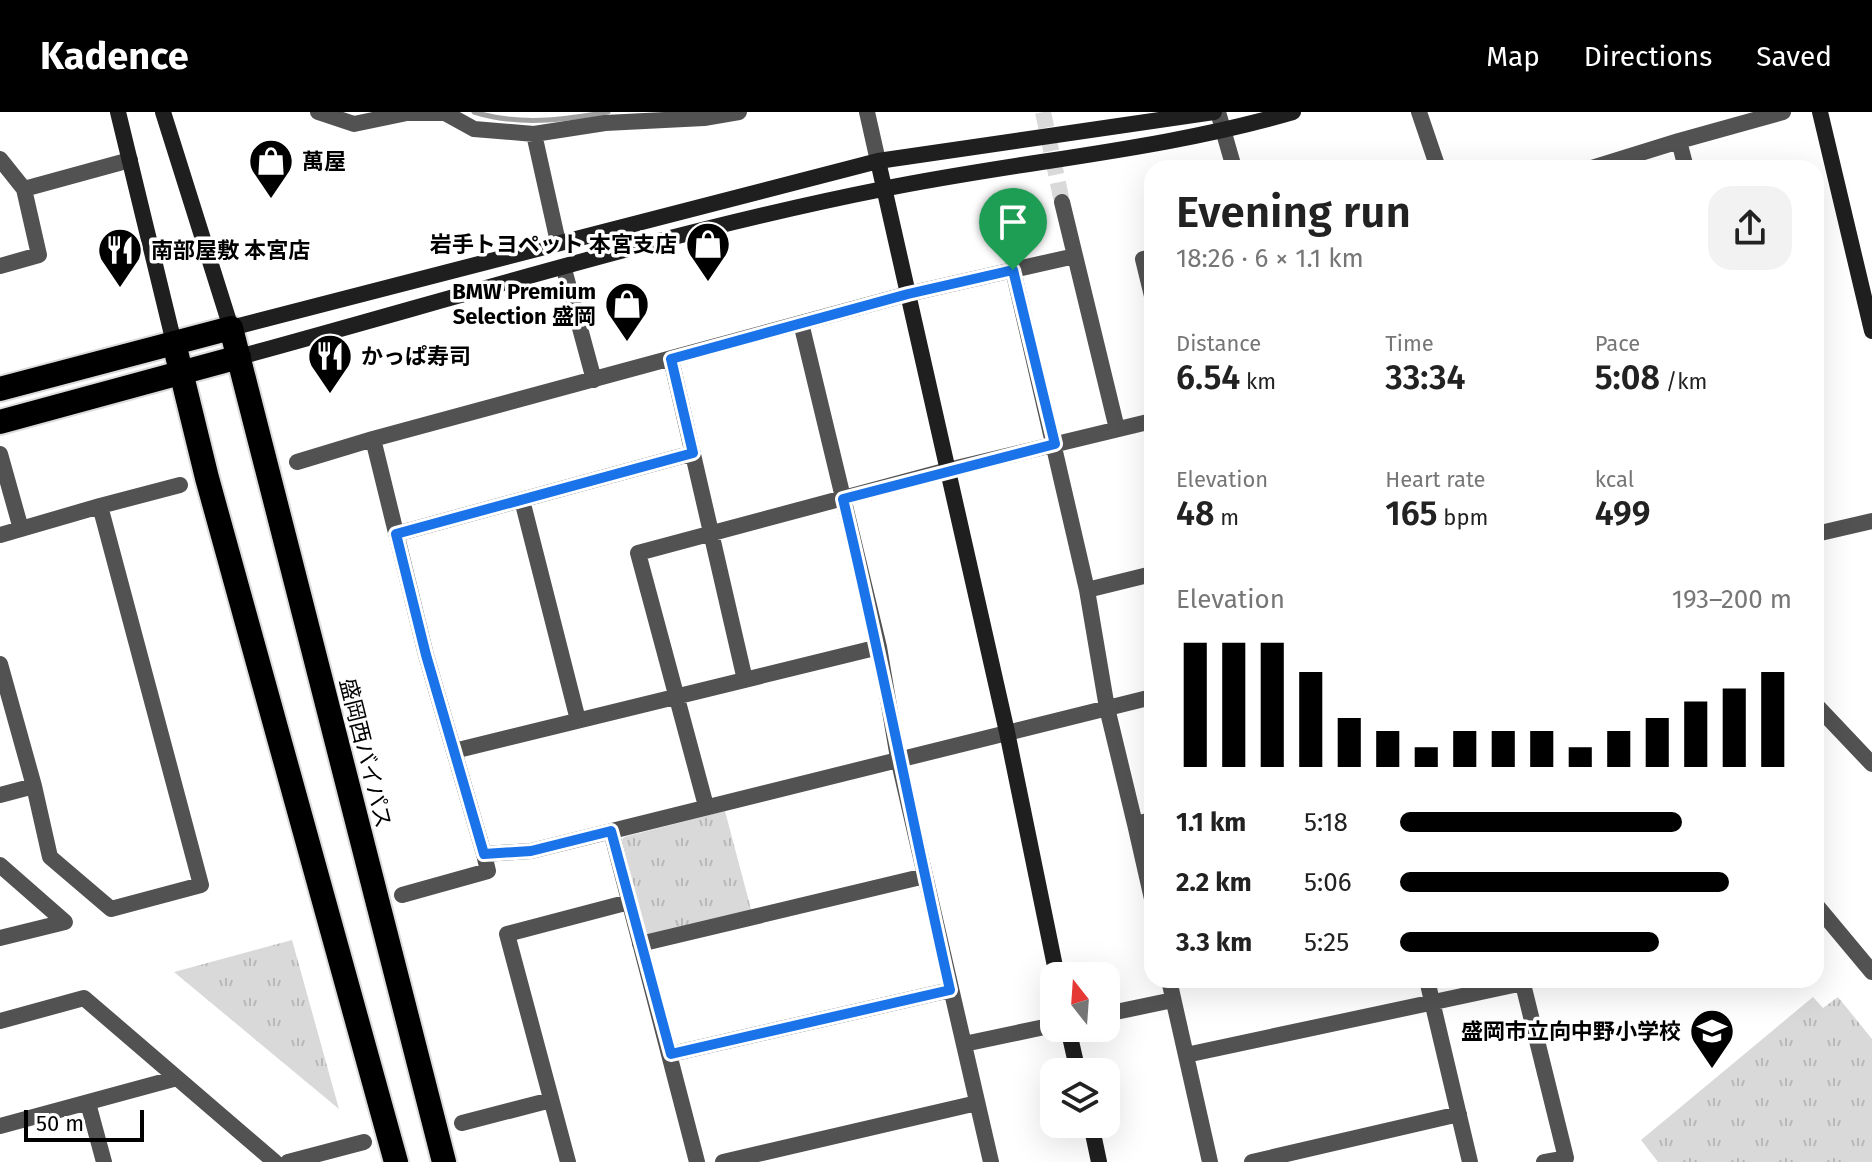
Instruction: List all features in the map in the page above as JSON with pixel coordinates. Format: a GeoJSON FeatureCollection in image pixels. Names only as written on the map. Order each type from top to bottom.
{"type":"FeatureCollection","features":[{"type":"Feature","properties":{"kind":"highway"},"geometry":{"type":"LineString","coordinates":[[0,389],[231,328]]}},
{"type":"Feature","properties":{"kind":"highway","name":"盛岡西バイパス"},"geometry":{"type":"LineString","coordinates":[[231,328],[444,1162]]}},
{"type":"Feature","properties":{"kind":"highway"},"geometry":{"type":"LineString","coordinates":[[174,343],[396,1162]]}},
{"type":"Feature","properties":{"kind":"highway"},"geometry":{"type":"LineString","coordinates":[[0,422],[239,357]]}},
{"type":"Feature","properties":{"kind":"street"},"geometry":{"type":"LineString","coordinates":[[118,112],[174,343]]}},
{"type":"Feature","properties":{"kind":"street"},"geometry":{"type":"LineString","coordinates":[[163,112],[231,328],[878,161],[1216,112],[1232,160]]}},
{"type":"Feature","properties":{"kind":"street"},"geometry":{"type":"LineString","coordinates":[[318,112],[354,124],[407,113],[445,113],[474,129],[534,134],[605,123],[704,118],[739,112]]}},
{"type":"Feature","properties":{"kind":"street"},"geometry":{"type":"LineString","coordinates":[[867,112],[1007,732],[1054,962]]}},
{"type":"Feature","properties":{"kind":"street"},"geometry":{"type":"LineString","coordinates":[[239,357],[756,217],[884,188],[1223,132],[1293,112]]}},
{"type":"Feature","properties":{"kind":"street"},"geometry":{"type":"LineString","coordinates":[[1419,112],[1435,160]]}},
{"type":"Feature","properties":{"kind":"street"},"geometry":{"type":"LineString","coordinates":[[1618,160],[1783,112]]}},
{"type":"Feature","properties":{"kind":"street"},"geometry":{"type":"LineString","coordinates":[[1820,112],[1872,331]]}},
{"type":"Feature","properties":{"kind":"street"},"geometry":{"type":"LineString","coordinates":[[534,134],[558,242]]}},
{"type":"Feature","properties":{"kind":"street"},"geometry":{"type":"LineString","coordinates":[[1679,141],[1684,160]]}},
{"type":"Feature","properties":{"kind":"street"},"geometry":{"type":"LineString","coordinates":[[0,159],[24,189],[39,255],[0,266]]}},
{"type":"Feature","properties":{"kind":"street"},"geometry":{"type":"LineString","coordinates":[[24,189],[130,160]]}},
{"type":"Feature","properties":{"kind":"street"},"geometry":{"type":"LineString","coordinates":[[1062,202],[1117,429]]}},
{"type":"Feature","properties":{"kind":"street"},"geometry":{"type":"LineString","coordinates":[[297,462],[908,294],[1075,256]]}},
{"type":"Feature","properties":{"kind":"street"},"geometry":{"type":"LineString","coordinates":[[564,269],[594,380]]}},
{"type":"Feature","properties":{"kind":"street"},"geometry":{"type":"LineString","coordinates":[[1013,270],[1055,444],[1087,590],[1107,708],[1144,864]]}},
{"type":"Feature","properties":{"kind":"street"},"geometry":{"type":"LineString","coordinates":[[801,323],[879,647],[898,758],[991,1162]]}},
{"type":"Feature","properties":{"kind":"street"},"geometry":{"type":"LineString","coordinates":[[671,359],[745,680]]}},
{"type":"Feature","properties":{"kind":"street"},"geometry":{"type":"LineString","coordinates":[[706,806],[638,553],[948,470],[1144,423]]}},
{"type":"Feature","properties":{"kind":"street"},"geometry":{"type":"LineString","coordinates":[[373,439],[488,871],[402,895]]}},
{"type":"Feature","properties":{"kind":"street"},"geometry":{"type":"LineString","coordinates":[[396,534],[693,453]]}},
{"type":"Feature","properties":{"kind":"street"},"geometry":{"type":"LineString","coordinates":[[0,454],[21,529]]}},
{"type":"Feature","properties":{"kind":"street"},"geometry":{"type":"LineString","coordinates":[[0,535],[180,485]]}},
{"type":"Feature","properties":{"kind":"street"},"geometry":{"type":"LineString","coordinates":[[522,500],[578,720]]}},
{"type":"Feature","properties":{"kind":"street"},"geometry":{"type":"LineString","coordinates":[[0,664],[50,857],[111,909],[201,885],[100,506]]}},
{"type":"Feature","properties":{"kind":"street"},"geometry":{"type":"LineString","coordinates":[[1824,532],[1872,521]]}},
{"type":"Feature","properties":{"kind":"street"},"geometry":{"type":"LineString","coordinates":[[1087,590],[1144,576]]}},
{"type":"Feature","properties":{"kind":"street"},"geometry":{"type":"LineString","coordinates":[[454,751],[879,647]]}},
{"type":"Feature","properties":{"kind":"street"},"geometry":{"type":"LineString","coordinates":[[484,854],[531,851],[1144,699]]}},
{"type":"Feature","properties":{"kind":"street"},"geometry":{"type":"LineString","coordinates":[[1824,713],[1872,764]]}},
{"type":"Feature","properties":{"kind":"street"},"geometry":{"type":"LineString","coordinates":[[0,795],[34,786]]}},
{"type":"Feature","properties":{"kind":"street"},"geometry":{"type":"LineString","coordinates":[[1135,824],[1144,822]]}},
{"type":"Feature","properties":{"kind":"street"},"geometry":{"type":"LineString","coordinates":[[611,831],[697,1162]]}},
{"type":"Feature","properties":{"kind":"street"},"geometry":{"type":"LineString","coordinates":[[0,865],[65,922],[0,938]]}},
{"type":"Feature","properties":{"kind":"street"},"geometry":{"type":"LineString","coordinates":[[640,944],[925,876]]}},
{"type":"Feature","properties":{"kind":"street"},"geometry":{"type":"LineString","coordinates":[[568,1162],[507,934],[629,902]]}},
{"type":"Feature","properties":{"kind":"street"},"geometry":{"type":"LineString","coordinates":[[1824,915],[1872,972]]}},
{"type":"Feature","properties":{"kind":"street"},"geometry":{"type":"LineString","coordinates":[[1171,988],[1210,1162]]}},
{"type":"Feature","properties":{"kind":"street"},"geometry":{"type":"LineString","coordinates":[[1429,988],[1470,1162]]}},
{"type":"Feature","properties":{"kind":"street"},"geometry":{"type":"LineString","coordinates":[[1186,1055],[1493,988]]}},
{"type":"Feature","properties":{"kind":"street"},"geometry":{"type":"LineString","coordinates":[[1524,988],[1566,1160],[1544,1162]]}},
{"type":"Feature","properties":{"kind":"street"},"geometry":{"type":"LineString","coordinates":[[671,1054],[950,990]]}},
{"type":"Feature","properties":{"kind":"street"},"geometry":{"type":"LineString","coordinates":[[0,1021],[84,998],[275,1162]]}},
{"type":"Feature","properties":{"kind":"street"},"geometry":{"type":"LineString","coordinates":[[1120,1011],[1173,1000]]}},
{"type":"Feature","properties":{"kind":"street"},"geometry":{"type":"LineString","coordinates":[[964,1044],[1040,1028]]}},
{"type":"Feature","properties":{"kind":"street"},"geometry":{"type":"LineString","coordinates":[[0,1126],[177,1078]]}},
{"type":"Feature","properties":{"kind":"street"},"geometry":{"type":"LineString","coordinates":[[462,1123],[551,1100]]}},
{"type":"Feature","properties":{"kind":"street"},"geometry":{"type":"LineString","coordinates":[[88,1103],[104,1162]]}},
{"type":"Feature","properties":{"kind":"street"},"geometry":{"type":"LineString","coordinates":[[723,1162],[977,1103]]}},
{"type":"Feature","properties":{"kind":"street"},"geometry":{"type":"LineString","coordinates":[[1252,1162],[1459,1114]]}},
{"type":"Feature","properties":{"kind":"street"},"geometry":{"type":"LineString","coordinates":[[1094,1138],[1099,1162]]}},
{"type":"Feature","properties":{"kind":"street"},"geometry":{"type":"LineString","coordinates":[[288,1162],[364,1142]]}},
{"type":"Feature","properties":{"kind":"green space"},"geometry":{"type":"Polygon","coordinates":[[[725,811],[752,913],[645,936],[619,844],[624,837],[725,811]]]}},
{"type":"Feature","properties":{"kind":"green space"},"geometry":{"type":"Polygon","coordinates":[[[292,940],[339,1109],[174,972],[292,940]]]}},
{"type":"Feature","properties":{"kind":"green space"},"geometry":{"type":"Polygon","coordinates":[[[1813,997],[1823,1008],[1838,997],[1872,1039],[1872,1162],[1658,1162],[1641,1140],[1813,997]]]}},
{"type":"Feature","properties":{"kind":"waterway"},"geometry":{"type":"LineString","coordinates":[[474,112],[524,120],[608,112]]}},
{"type":"Feature","properties":{"kind":"tunnel"},"geometry":{"type":"LineString","coordinates":[[1043,112],[1062,202]]}},
{"type":"Feature","properties":{"kind":"place","name":"萬屋"},"geometry":{"type":"Point","coordinates":[271,200]}},
{"type":"Feature","properties":{"kind":"place","name":"岩手トヨペット 本宮支店"},"geometry":{"type":"Point","coordinates":[708,283]}},
{"type":"Feature","properties":{"kind":"place","name":"南部屋敷 本宮店"},"geometry":{"type":"Point","coordinates":[120,289]}},
{"type":"Feature","properties":{"kind":"place","name":"BMW Premium Selection 盛岡"},"geometry":{"type":"Point","coordinates":[627,343]}},
{"type":"Feature","properties":{"kind":"place","name":"かっぱ寿司"},"geometry":{"type":"Point","coordinates":[330,395]}},
{"type":"Feature","properties":{"kind":"place","name":"盛岡市立向中野小学校"},"geometry":{"type":"Point","coordinates":[1712,1070]}},
{"type":"Feature","properties":{"kind":"route"},"geometry":{"type":"LineString","coordinates":[[1013,270],[1055,444],[843,499],[879,647],[898,758],[950,990],[671,1054],[611,831],[531,851],[484,854],[426,655],[396,534],[693,453],[671,359],[908,294],[1013,270]]}}]}
